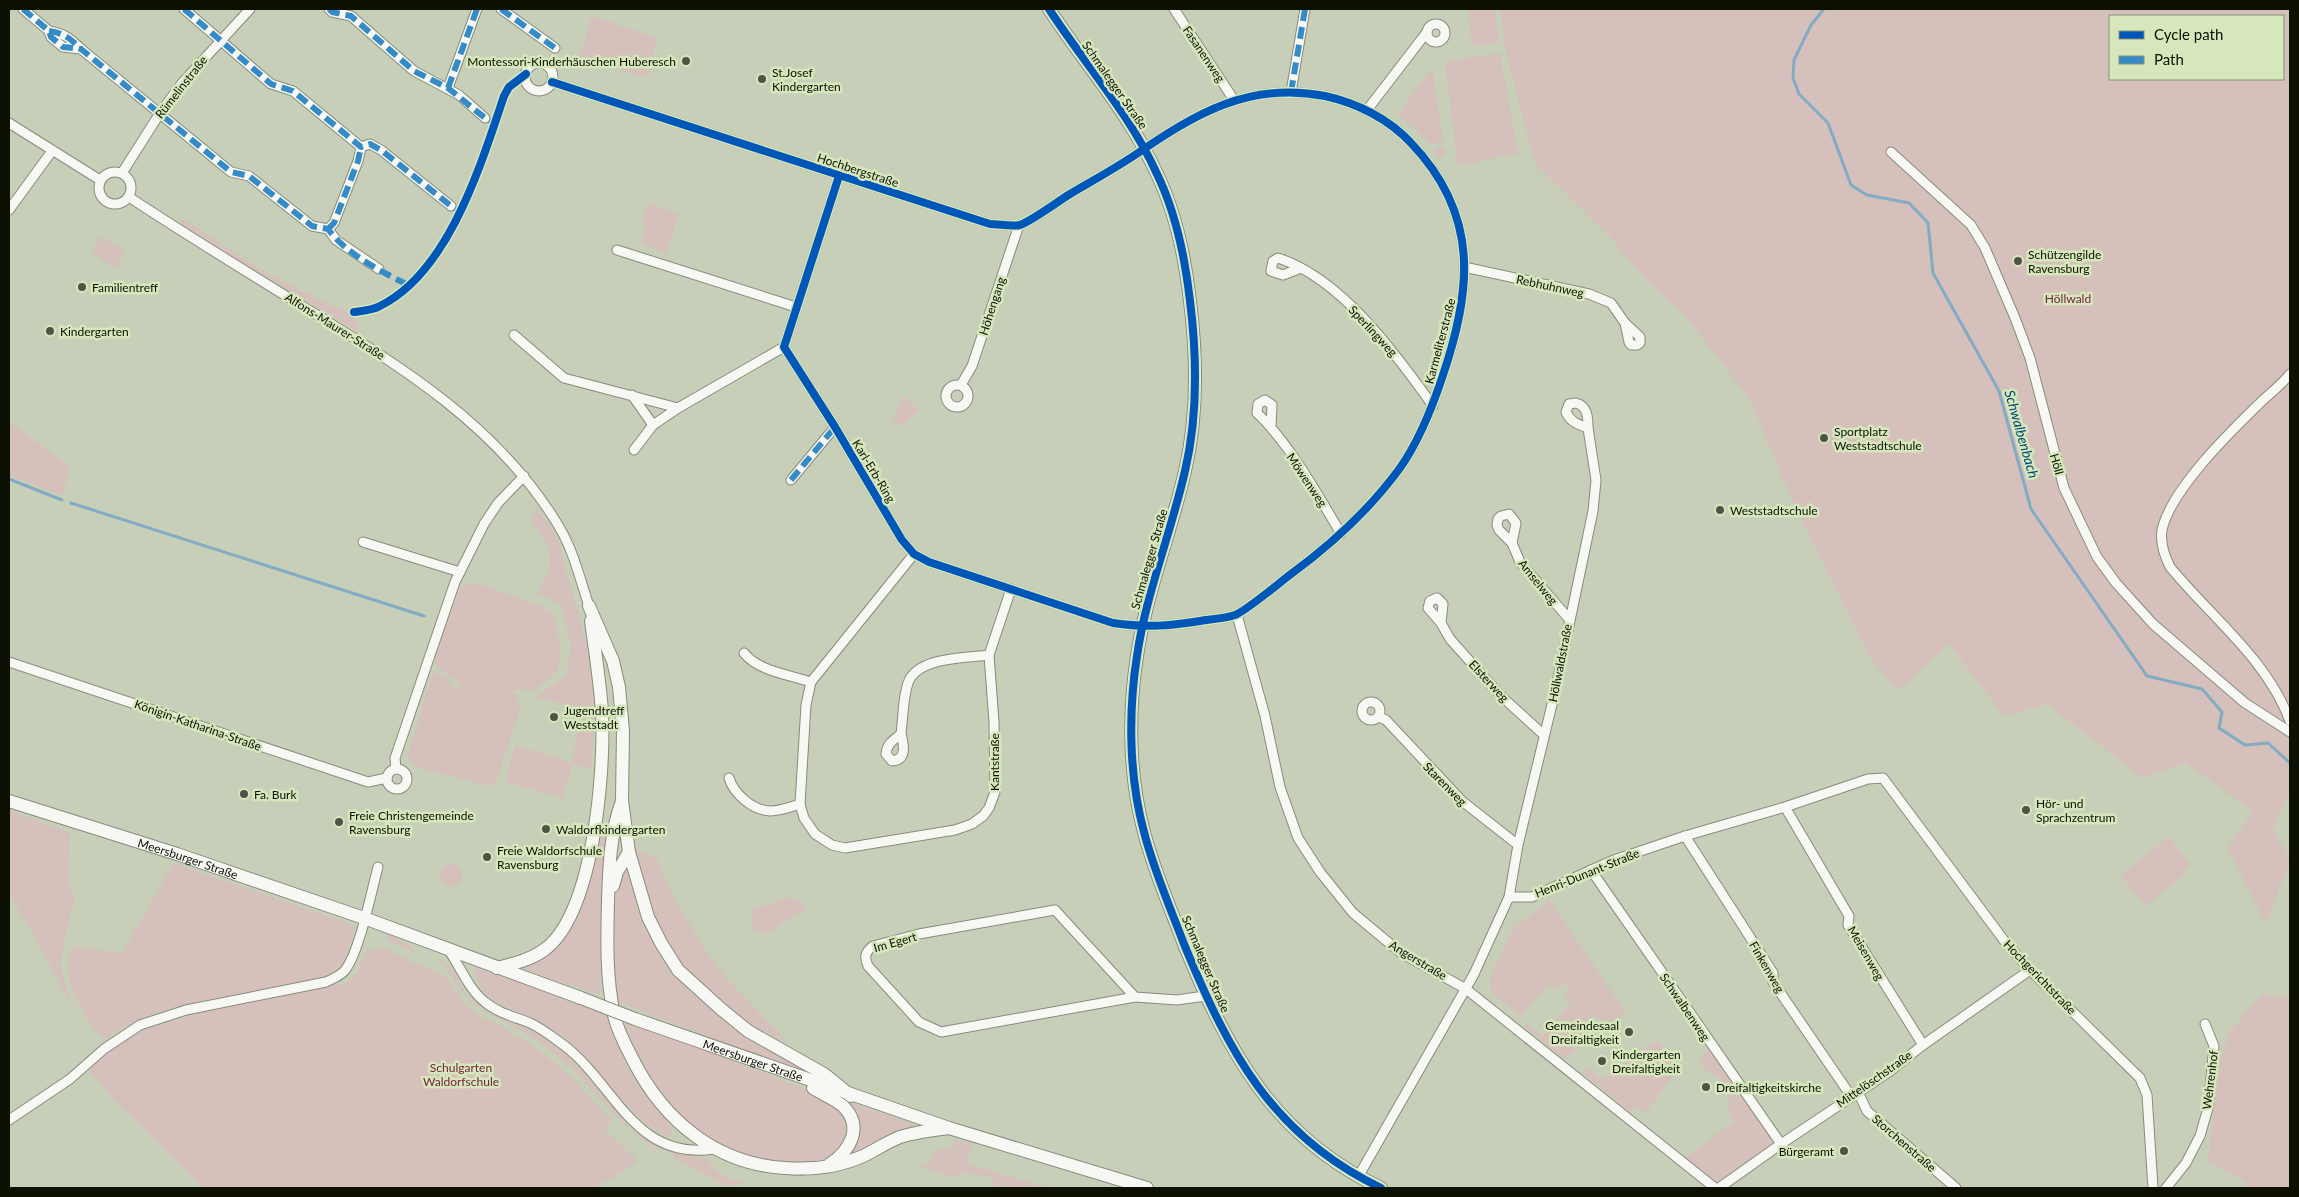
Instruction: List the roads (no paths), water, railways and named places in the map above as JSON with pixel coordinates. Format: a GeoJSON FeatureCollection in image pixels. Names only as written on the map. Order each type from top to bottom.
{"type":"FeatureCollection","features":[{"type":"Feature","properties":{"kind":"street"},"geometry":{"type":"LineString","coordinates":[[23,9],[49,31],[67,36],[232,172],[249,176],[312,226],[328,230],[336,240],[378,269]]}},
{"type":"Feature","properties":{"kind":"street"},"geometry":{"type":"LineString","coordinates":[[184,9],[271,84],[293,91],[361,146]]}},
{"type":"Feature","properties":{"kind":"street","name":"Rümelinstraße"},"geometry":{"type":"LineString","coordinates":[[122,173],[160,113],[183,82],[220,39],[250,9]]}},
{"type":"Feature","properties":{"kind":"street"},"geometry":{"type":"LineString","coordinates":[[329,9],[332,12],[351,16],[414,71],[448,88],[486,118]]}},
{"type":"Feature","properties":{"kind":"street"},"geometry":{"type":"LineString","coordinates":[[448,88],[477,9]]}},
{"type":"Feature","properties":{"kind":"street"},"geometry":{"type":"LineString","coordinates":[[501,9],[555,48]]}},
{"type":"Feature","properties":{"kind":"street","name":"Schmalegger Straße"},"geometry":{"type":"LineString","coordinates":[[1049,9],[1144,148],[1158,175],[1182,248],[1194,332],[1195,391],[1193,422],[1186,469],[1142,627],[1136,656],[1133,699],[1133,753],[1139,810],[1154,867],[1205,996],[1236,1056],[1273,1106],[1308,1142],[1358,1177],[1381,1188]]}},
{"type":"Feature","properties":{"kind":"street","name":"Fasanenweg"},"geometry":{"type":"LineString","coordinates":[[1174,9],[1234,100]]}},
{"type":"Feature","properties":{"kind":"street"},"geometry":{"type":"LineString","coordinates":[[1291,92],[1305,9]]}},
{"type":"Feature","properties":{"kind":"street"},"geometry":{"type":"LineString","coordinates":[[1367,110],[1426,32]]}},
{"type":"Feature","properties":{"kind":"street","name":"Hochbergstraße"},"geometry":{"type":"LineString","coordinates":[[552,82],[990,224],[1018,225]]}},
{"type":"Feature","properties":{"kind":"street","name":"Karmeliterstraße"},"geometry":{"type":"LineString","coordinates":[[1142,627],[1172,626],[1237,615],[1325,549],[1366,508],[1401,466],[1433,406],[1458,327],[1463,296],[1464,267],[1461,237],[1455,210],[1440,179],[1409,140],[1367,110],[1331,98],[1291,92],[1256,94],[1208,110],[1144,148]]}},
{"type":"Feature","properties":{"kind":"street"},"geometry":{"type":"LineString","coordinates":[[9,123],[100,180]]}},
{"type":"Feature","properties":{"kind":"street"},"geometry":{"type":"LineString","coordinates":[[361,146],[370,144],[381,150],[451,206]]}},
{"type":"Feature","properties":{"kind":"street"},"geometry":{"type":"LineString","coordinates":[[328,230],[334,223],[348,188],[358,161],[361,146]]}},
{"type":"Feature","properties":{"kind":"street"},"geometry":{"type":"LineString","coordinates":[[1018,225],[1144,148]]}},
{"type":"Feature","properties":{"kind":"street"},"geometry":{"type":"LineString","coordinates":[[9,210],[52,151]]}},
{"type":"Feature","properties":{"kind":"street","name":"Höll"},"geometry":{"type":"LineString","coordinates":[[1891,152],[1971,225],[1985,248],[2030,358],[2064,488],[2097,556],[2116,583],[2153,624],[2245,703],[2290,732]]}},
{"type":"Feature","properties":{"kind":"street"},"geometry":{"type":"LineString","coordinates":[[110,172],[122,173],[131,185],[129,197],[116,204],[106,202],[99,190],[100,180],[110,172]]}},
{"type":"Feature","properties":{"kind":"street"},"geometry":{"type":"LineString","coordinates":[[634,450],[653,426],[678,408],[784,346],[839,176]]}},
{"type":"Feature","properties":{"kind":"street","name":"Alfons-Maurer-Straße"},"geometry":{"type":"LineString","coordinates":[[129,197],[370,348],[432,390],[465,416],[524,476],[562,533],[589,606]]}},
{"type":"Feature","properties":{"kind":"street","name":"Höhengang"},"geometry":{"type":"LineString","coordinates":[[961,385],[972,366],[1018,225]]}},
{"type":"Feature","properties":{"kind":"street"},"geometry":{"type":"LineString","coordinates":[[617,250],[796,307]]}},
{"type":"Feature","properties":{"kind":"street","name":"Rebhuhnweg"},"geometry":{"type":"LineString","coordinates":[[1464,267],[1589,294],[1611,303],[1625,323]]}},
{"type":"Feature","properties":{"kind":"street","name":"Sperlingweg"},"geometry":{"type":"LineString","coordinates":[[1301,268],[1328,287],[1371,326],[1402,362],[1433,406]]}},
{"type":"Feature","properties":{"kind":"street"},"geometry":{"type":"LineString","coordinates":[[514,335],[564,378],[678,408]]}},
{"type":"Feature","properties":{"kind":"street","name":"Karl-Erb-Ring"},"geometry":{"type":"LineString","coordinates":[[784,346],[902,540],[914,554],[929,562],[1113,622],[1142,627]]}},
{"type":"Feature","properties":{"kind":"street"},"geometry":{"type":"LineString","coordinates":[[2290,374],[2245,418],[2193,476],[2176,499],[2165,520],[2162,542],[2164,554],[2170,566],[2190,591],[2259,665],[2281,697],[2290,720]]}},
{"type":"Feature","properties":{"kind":"street"},"geometry":{"type":"LineString","coordinates":[[632,395],[653,426]]}},
{"type":"Feature","properties":{"kind":"street","name":"Möwenweg"},"geometry":{"type":"LineString","coordinates":[[1271,426],[1325,506],[1341,534]]}},
{"type":"Feature","properties":{"kind":"street"},"geometry":{"type":"LineString","coordinates":[[791,480],[835,427]]}},
{"type":"Feature","properties":{"kind":"street","name":"Höllwaldstraße"},"geometry":{"type":"LineString","coordinates":[[1509,896],[1518,845],[1555,692],[1593,511],[1596,480],[1588,428]]}},
{"type":"Feature","properties":{"kind":"street"},"geometry":{"type":"LineString","coordinates":[[387,778],[390,771],[396,769],[395,758],[455,582],[484,524],[498,503],[524,476]]}},
{"type":"Feature","properties":{"kind":"street"},"geometry":{"type":"LineString","coordinates":[[363,542],[460,572]]}},
{"type":"Feature","properties":{"kind":"street","name":"Amselweg"},"geometry":{"type":"LineString","coordinates":[[1512,543],[1520,562],[1569,619]]}},
{"type":"Feature","properties":{"kind":"street"},"geometry":{"type":"LineString","coordinates":[[744,653],[750,660],[762,666],[811,682],[914,554]]}},
{"type":"Feature","properties":{"kind":"street","name":"Kantstraße"},"geometry":{"type":"LineString","coordinates":[[811,682],[806,705],[800,804],[804,818],[816,834],[832,845],[845,848],[955,830],[972,824],[989,808],[995,792],[989,655],[1011,589]]}},
{"type":"Feature","properties":{"kind":"street"},"geometry":{"type":"LineString","coordinates":[[589,606],[613,661],[619,687],[623,731],[622,801],[627,826],[629,852],[648,917],[678,970],[720,1009],[748,1031],[824,1074],[851,1096]]}},
{"type":"Feature","properties":{"kind":"street"},"geometry":{"type":"LineString","coordinates":[[498,968],[530,958],[544,950],[556,939],[573,910],[590,855],[597,811],[602,720],[589,606]]}},
{"type":"Feature","properties":{"kind":"street","name":"Angerstraße"},"geometry":{"type":"LineString","coordinates":[[1237,615],[1265,716],[1280,787],[1298,838],[1320,872],[1353,914],[1401,953],[1466,988],[1715,1188]]}},
{"type":"Feature","properties":{"kind":"street","name":"Elsterweg"},"geometry":{"type":"LineString","coordinates":[[1441,623],[1450,639],[1488,682],[1544,735]]}},
{"type":"Feature","properties":{"kind":"street"},"geometry":{"type":"LineString","coordinates":[[902,734],[906,693],[911,677],[922,668],[940,661],[989,655]]}},
{"type":"Feature","properties":{"kind":"street","name":"Königin-Katharina-Straße"},"geometry":{"type":"LineString","coordinates":[[9,662],[368,782],[387,778],[388,784],[400,789],[407,781],[407,775],[402,770],[396,769]]}},
{"type":"Feature","properties":{"kind":"street","name":"Starenweg"},"geometry":{"type":"LineString","coordinates":[[1379,717],[1386,720],[1462,801],[1518,845]]}},
{"type":"Feature","properties":{"kind":"street"},"geometry":{"type":"LineString","coordinates":[[729,778],[736,793],[752,805],[764,810],[777,810],[800,804]]}},
{"type":"Feature","properties":{"kind":"street","name":"Henri-Dunant-Straße"},"geometry":{"type":"LineString","coordinates":[[1509,896],[1532,897],[1611,861],[1868,779],[1883,778]]}},
{"type":"Feature","properties":{"kind":"street","name":"Hochgerichtstraße"},"geometry":{"type":"LineString","coordinates":[[1883,778],[2006,943],[2030,970],[2133,1070],[2145,1086],[2153,1188]]}},
{"type":"Feature","properties":{"kind":"street","name":"Meersburger Straße"},"geometry":{"type":"LineString","coordinates":[[9,801],[176,854],[364,918],[635,1019],[851,1096],[948,1128],[1147,1188]]}},
{"type":"Feature","properties":{"kind":"street"},"geometry":{"type":"LineString","coordinates":[[622,801],[617,815],[610,863],[606,946],[607,974],[614,1016],[640,1074],[659,1103],[688,1132],[714,1149],[762,1166],[794,1169],[845,1163],[900,1138],[923,1131],[948,1128]]}},
{"type":"Feature","properties":{"kind":"street","name":"Meisenweg"},"geometry":{"type":"LineString","coordinates":[[1785,807],[1849,916],[1848,926],[1922,1045]]}},
{"type":"Feature","properties":{"kind":"street","name":"Finkenweg"},"geometry":{"type":"LineString","coordinates":[[1685,836],[1773,973],[1773,982],[1854,1094]]}},
{"type":"Feature","properties":{"kind":"street"},"geometry":{"type":"LineString","coordinates":[[608,900],[617,872],[629,852]]}},
{"type":"Feature","properties":{"kind":"street"},"geometry":{"type":"LineString","coordinates":[[9,1120],[70,1079],[110,1044],[140,1025],[186,1010],[326,982],[336,978],[350,962],[378,867]]}},
{"type":"Feature","properties":{"kind":"street","name":"Schwalbenweg"},"geometry":{"type":"LineString","coordinates":[[1591,870],[1781,1144]]}},
{"type":"Feature","properties":{"kind":"street"},"geometry":{"type":"LineString","coordinates":[[1358,1177],[1466,988],[1509,896]]}},
{"type":"Feature","properties":{"kind":"street","name":"Im Egert"},"geometry":{"type":"LineString","coordinates":[[1135,997],[1055,910],[919,934],[873,946],[867,950],[865,955],[868,966],[919,1022],[941,1032],[1135,997],[1177,1000],[1205,996]]}},
{"type":"Feature","properties":{"kind":"street"},"geometry":{"type":"LineString","coordinates":[[448,949],[471,986],[485,1002],[494,1008],[532,1024],[566,1047],[583,1062],[625,1115],[646,1132],[655,1138],[681,1148],[697,1151],[714,1149]]}},
{"type":"Feature","properties":{"kind":"street","name":"Mittelöschstraße"},"geometry":{"type":"LineString","coordinates":[[1719,1188],[1854,1094],[1889,1072],[1922,1045],[2030,970]]}},
{"type":"Feature","properties":{"kind":"street","name":"Wehrenhof"},"geometry":{"type":"LineString","coordinates":[[2166,1188],[2186,1163],[2200,1136],[2208,1108],[2214,1046],[2204,1024]]}},
{"type":"Feature","properties":{"kind":"street"},"geometry":{"type":"LineString","coordinates":[[792,1075],[843,1106],[853,1125],[850,1145],[842,1157],[827,1166]]}},
{"type":"Feature","properties":{"kind":"street","name":"Storchenstraße"},"geometry":{"type":"LineString","coordinates":[[1854,1094],[1867,1110],[1956,1188]]}},
{"type":"Feature","properties":{"kind":"waterway","name":"Schwalbenbach"},"geometry":{"type":"LineString","coordinates":[[1824,9],[1811,25],[1794,60],[1793,78],[1799,94],[1828,123],[1851,185],[1867,195],[1909,203],[1928,223],[1933,273],[1999,391],[2031,509],[2147,676],[2202,689],[2222,712],[2219,728],[2245,745],[2268,743],[2290,763]]}},
{"type":"Feature","properties":{"kind":"waterway"},"geometry":{"type":"LineString","coordinates":[[9,479],[62,500]]}},
{"type":"Feature","properties":{"kind":"waterway"},"geometry":{"type":"LineString","coordinates":[[71,503],[424,616]]}},
{"type":"Feature","properties":{"kind":"place","name":"Montessori-Kinderhäuschen Huberesch"},"geometry":{"type":"Point","coordinates":[686,61]}},
{"type":"Feature","properties":{"kind":"place","name":"St.Josef Kindergarten"},"geometry":{"type":"Point","coordinates":[762,79]}},
{"type":"Feature","properties":{"kind":"place","name":"Schützengilde Ravensburg"},"geometry":{"type":"Point","coordinates":[2018,261]}},
{"type":"Feature","properties":{"kind":"place","name":"Familientreff"},"geometry":{"type":"Point","coordinates":[82,287]}},
{"type":"Feature","properties":{"kind":"place","name":"Kindergarten"},"geometry":{"type":"Point","coordinates":[50,331]}},
{"type":"Feature","properties":{"kind":"place","name":"Sportplatz Weststadtschule"},"geometry":{"type":"Point","coordinates":[1824,438]}},
{"type":"Feature","properties":{"kind":"place","name":"Weststadtschule"},"geometry":{"type":"Point","coordinates":[1720,510]}},
{"type":"Feature","properties":{"kind":"place","name":"Jugendtreff Weststadt"},"geometry":{"type":"Point","coordinates":[554,717]}},
{"type":"Feature","properties":{"kind":"place","name":"Fa. Burk"},"geometry":{"type":"Point","coordinates":[244,794]}},
{"type":"Feature","properties":{"kind":"place","name":"Hör- und Sprachzentrum"},"geometry":{"type":"Point","coordinates":[2026,810]}},
{"type":"Feature","properties":{"kind":"place","name":"Freie Christengemeinde Ravensburg"},"geometry":{"type":"Point","coordinates":[339,822]}},
{"type":"Feature","properties":{"kind":"place","name":"Waldorfkindergarten"},"geometry":{"type":"Point","coordinates":[546,829]}},
{"type":"Feature","properties":{"kind":"place","name":"Freie Waldorfschule Ravensburg"},"geometry":{"type":"Point","coordinates":[487,857]}},
{"type":"Feature","properties":{"kind":"place","name":"Gemeindesaal Dreifaltigkeit"},"geometry":{"type":"Point","coordinates":[1629,1032]}},
{"type":"Feature","properties":{"kind":"place","name":"Kindergarten Dreifaltigkeit"},"geometry":{"type":"Point","coordinates":[1602,1061]}},
{"type":"Feature","properties":{"kind":"place","name":"Dreifaltigkeitskirche"},"geometry":{"type":"Point","coordinates":[1706,1087]}},
{"type":"Feature","properties":{"kind":"place","name":"Bürgeramt"},"geometry":{"type":"Point","coordinates":[1844,1151]}},
{"type":"Feature","properties":{"kind":"park label","name":"Höllwald"},"geometry":{"type":"Point","coordinates":[2068,298]}},
{"type":"Feature","properties":{"kind":"park label","name":"Schulgarten Waldorfschule"},"geometry":{"type":"Point","coordinates":[461,1074]}}]}
